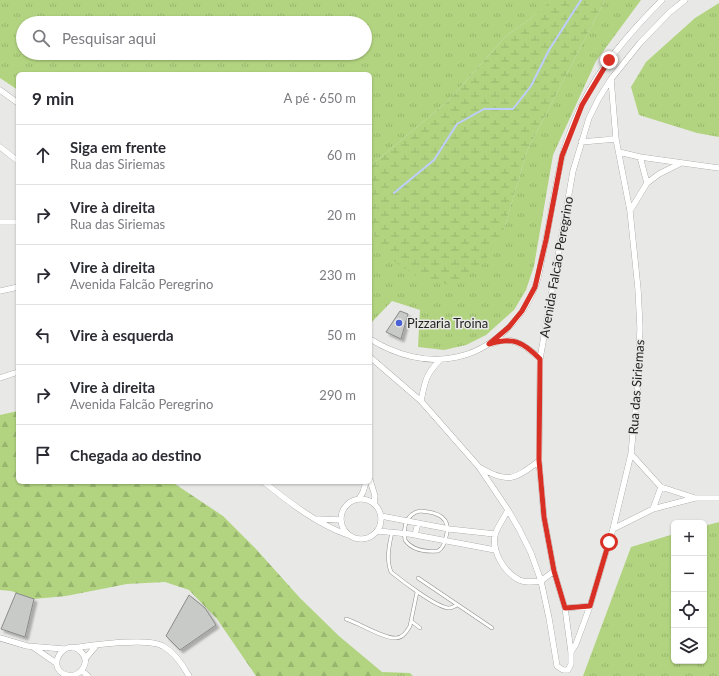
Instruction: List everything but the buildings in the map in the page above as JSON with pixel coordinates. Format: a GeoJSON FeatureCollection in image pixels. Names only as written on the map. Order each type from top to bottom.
{"type":"FeatureCollection","features":[{"type":"Feature","properties":{"kind":"street","name":"Avenida Falcão Peregrino"},"geometry":{"type":"LineString","coordinates":[[372,340],[392,351],[410,357],[440,360],[465,355],[489,344],[509,327],[522,311],[535,287],[546,240],[562,156],[582,105],[602,71],[617,50],[640,22],[662,0]]}},
{"type":"Feature","properties":{"kind":"street","name":"Avenida Falcão Peregrino"},"geometry":{"type":"LineString","coordinates":[[372,359],[421,401],[479,467],[508,510],[531,553],[540,581],[550,618],[557,666],[560,669],[566,670],[570,667],[571,652],[565,608],[554,571],[544,517],[539,460],[540,359],[573,171],[589,118],[599,98],[640,42],[670,12],[685,0]]}},
{"type":"Feature","properties":{"kind":"street","name":"Rua das Siriemas"},"geometry":{"type":"LineString","coordinates":[[571,652],[576,644],[590,606],[613,530],[631,454],[638,381],[640,328],[638,289],[630,211],[616,139],[611,80]]}},
{"type":"Feature","properties":{"kind":"street"},"geometry":{"type":"LineString","coordinates":[[0,90],[16,101]]}},
{"type":"Feature","properties":{"kind":"street"},"geometry":{"type":"LineString","coordinates":[[581,142],[616,139]]}},
{"type":"Feature","properties":{"kind":"street"},"geometry":{"type":"LineString","coordinates":[[0,147],[16,159]]}},
{"type":"Feature","properties":{"kind":"street"},"geometry":{"type":"LineString","coordinates":[[619,152],[640,157],[719,168]]}},
{"type":"Feature","properties":{"kind":"street"},"geometry":{"type":"LineString","coordinates":[[640,157],[647,183]]}},
{"type":"Feature","properties":{"kind":"street"},"geometry":{"type":"LineString","coordinates":[[630,211],[647,183],[659,174],[682,162]]}},
{"type":"Feature","properties":{"kind":"street"},"geometry":{"type":"LineString","coordinates":[[1,222],[16,222]]}},
{"type":"Feature","properties":{"kind":"street"},"geometry":{"type":"LineString","coordinates":[[0,291],[16,287]]}},
{"type":"Feature","properties":{"kind":"street"},"geometry":{"type":"LineString","coordinates":[[489,344],[503,340],[514,341],[523,345],[540,359]]}},
{"type":"Feature","properties":{"kind":"street"},"geometry":{"type":"LineString","coordinates":[[421,401],[427,376],[440,360]]}},
{"type":"Feature","properties":{"kind":"street"},"geometry":{"type":"LineString","coordinates":[[0,378],[16,373]]}},
{"type":"Feature","properties":{"kind":"street"},"geometry":{"type":"LineString","coordinates":[[631,454],[660,487],[695,498]]}},
{"type":"Feature","properties":{"kind":"street"},"geometry":{"type":"LineString","coordinates":[[479,467],[494,476],[500,478],[510,478],[522,474],[539,460]]}},
{"type":"Feature","properties":{"kind":"street"},"geometry":{"type":"LineString","coordinates":[[266,484],[286,500],[334,530],[355,538],[367,538],[377,531],[381,521],[381,516],[379,509],[374,504],[365,499],[359,499],[348,503],[341,514],[341,520],[345,532],[350,536]]}},
{"type":"Feature","properties":{"kind":"street"},"geometry":{"type":"LineString","coordinates":[[359,499],[365,484]]}},
{"type":"Feature","properties":{"kind":"street"},"geometry":{"type":"LineString","coordinates":[[371,484],[375,496],[374,504]]}},
{"type":"Feature","properties":{"kind":"street"},"geometry":{"type":"LineString","coordinates":[[654,509],[660,487]]}},
{"type":"Feature","properties":{"kind":"street"},"geometry":{"type":"LineString","coordinates":[[613,530],[654,509],[695,498],[719,498]]}},
{"type":"Feature","properties":{"kind":"street"},"geometry":{"type":"LineString","coordinates":[[508,510],[495,534],[495,550],[504,566],[519,580],[531,582],[540,581],[554,571]]}},
{"type":"Feature","properties":{"kind":"street"},"geometry":{"type":"LineString","coordinates":[[381,516],[449,529],[495,534]]}},
{"type":"Feature","properties":{"kind":"street"},"geometry":{"type":"LineString","coordinates":[[316,519],[341,520]]}},
{"type":"Feature","properties":{"kind":"street"},"geometry":{"type":"LineString","coordinates":[[415,535],[418,523]]}},
{"type":"Feature","properties":{"kind":"street"},"geometry":{"type":"LineString","coordinates":[[377,531],[404,533],[495,550]]}},
{"type":"Feature","properties":{"kind":"street"},"geometry":{"type":"LineString","coordinates":[[565,608],[590,606]]}},
{"type":"Feature","properties":{"kind":"street"},"geometry":{"type":"LineString","coordinates":[[0,638],[32,647],[64,649],[138,642],[162,645],[183,665],[190,676]]}},
{"type":"Feature","properties":{"kind":"street"},"geometry":{"type":"LineString","coordinates":[[32,647],[56,663],[60,671],[67,676],[71,676],[82,670],[85,659],[96,645]]}},
{"type":"Feature","properties":{"kind":"street"},"geometry":{"type":"LineString","coordinates":[[73,648],[81,652],[85,659]]}},
{"type":"Feature","properties":{"kind":"street"},"geometry":{"type":"LineString","coordinates":[[56,663],[58,654],[64,649]]}},
{"type":"Feature","properties":{"kind":"street"},"geometry":{"type":"LineString","coordinates":[[82,670],[88,676]]}},
{"type":"Feature","properties":{"kind":"lane"},"geometry":{"type":"LineString","coordinates":[[420,511],[436,514],[442,517],[449,529],[443,546],[438,551],[422,551],[407,543],[405,540],[404,533],[407,520],[414,512],[420,511]]}},
{"type":"Feature","properties":{"kind":"lane"},"geometry":{"type":"LineString","coordinates":[[392,532],[388,552],[389,567],[391,572],[417,592],[447,608],[452,608],[457,605]]}},
{"type":"Feature","properties":{"kind":"lane"},"geometry":{"type":"LineString","coordinates":[[418,578],[492,628]]}},
{"type":"Feature","properties":{"kind":"lane"},"geometry":{"type":"LineString","coordinates":[[346,619],[356,622],[385,636],[396,638],[401,637],[407,631],[412,621],[417,592]]}},
{"type":"Feature","properties":{"kind":"lane"},"geometry":{"type":"LineString","coordinates":[[412,621],[420,628]]}},
{"type":"Feature","properties":{"kind":"green space"},"geometry":{"type":"Polygon","coordinates":[[[0,0],[553,0],[507,35],[447,102],[372,164],[372,72],[16,72],[16,89],[0,78],[0,0]]]}},
{"type":"Feature","properties":{"kind":"green space"},"geometry":{"type":"Polygon","coordinates":[[[552,0],[605,0],[527,151],[504,229],[483,264],[452,285],[424,281],[396,263],[375,237],[372,229],[372,164],[447,102],[507,35],[530,19],[552,0]]]}},
{"type":"Feature","properties":{"kind":"green space"},"geometry":{"type":"Polygon","coordinates":[[[605,0],[641,0],[596,61],[553,155],[534,266],[526,290],[514,310],[486,335],[466,345],[444,350],[418,347],[420,310],[392,301],[372,322],[372,229],[375,237],[504,229],[527,151],[605,0]]]}},
{"type":"Feature","properties":{"kind":"green space"},"geometry":{"type":"Polygon","coordinates":[[[719,3],[719,137],[697,133],[639,115],[631,87],[646,62],[695,18],[719,3]]]}},
{"type":"Feature","properties":{"kind":"green space"},"geometry":{"type":"Polygon","coordinates":[[[16,411],[16,484],[175,484],[223,516],[256,549],[300,598],[339,636],[382,672],[384,676],[256,676],[217,619],[189,590],[165,582],[127,584],[66,596],[34,599],[11,591],[0,590],[0,415],[16,411]]]}},
{"type":"Feature","properties":{"kind":"green space"},"geometry":{"type":"Polygon","coordinates":[[[719,522],[719,676],[583,676],[631,547],[671,535],[671,664],[707,664],[707,525],[719,522]]]}},
{"type":"Feature","properties":{"kind":"green space"},"geometry":{"type":"Polygon","coordinates":[[[382,672],[410,673],[413,676],[384,676],[382,672]]]}},
{"type":"Feature","properties":{"kind":"waterway"},"geometry":{"type":"LineString","coordinates":[[394,193],[434,160],[457,124],[484,109],[513,109],[531,86],[549,50],[581,0]]}},
{"type":"Feature","properties":{"kind":"place","name":"Pizzaria Troina"},"geometry":{"type":"Point","coordinates":[399,323]}},
{"type":"Feature","properties":{"kind":"route"},"geometry":{"type":"LineString","coordinates":[[609,60],[582,105],[562,156],[546,240],[535,287],[522,311],[509,327],[489,344],[503,340],[514,341],[523,345],[540,359],[539,460],[544,517],[554,571],[565,608],[590,606],[609,542]]}}]}
